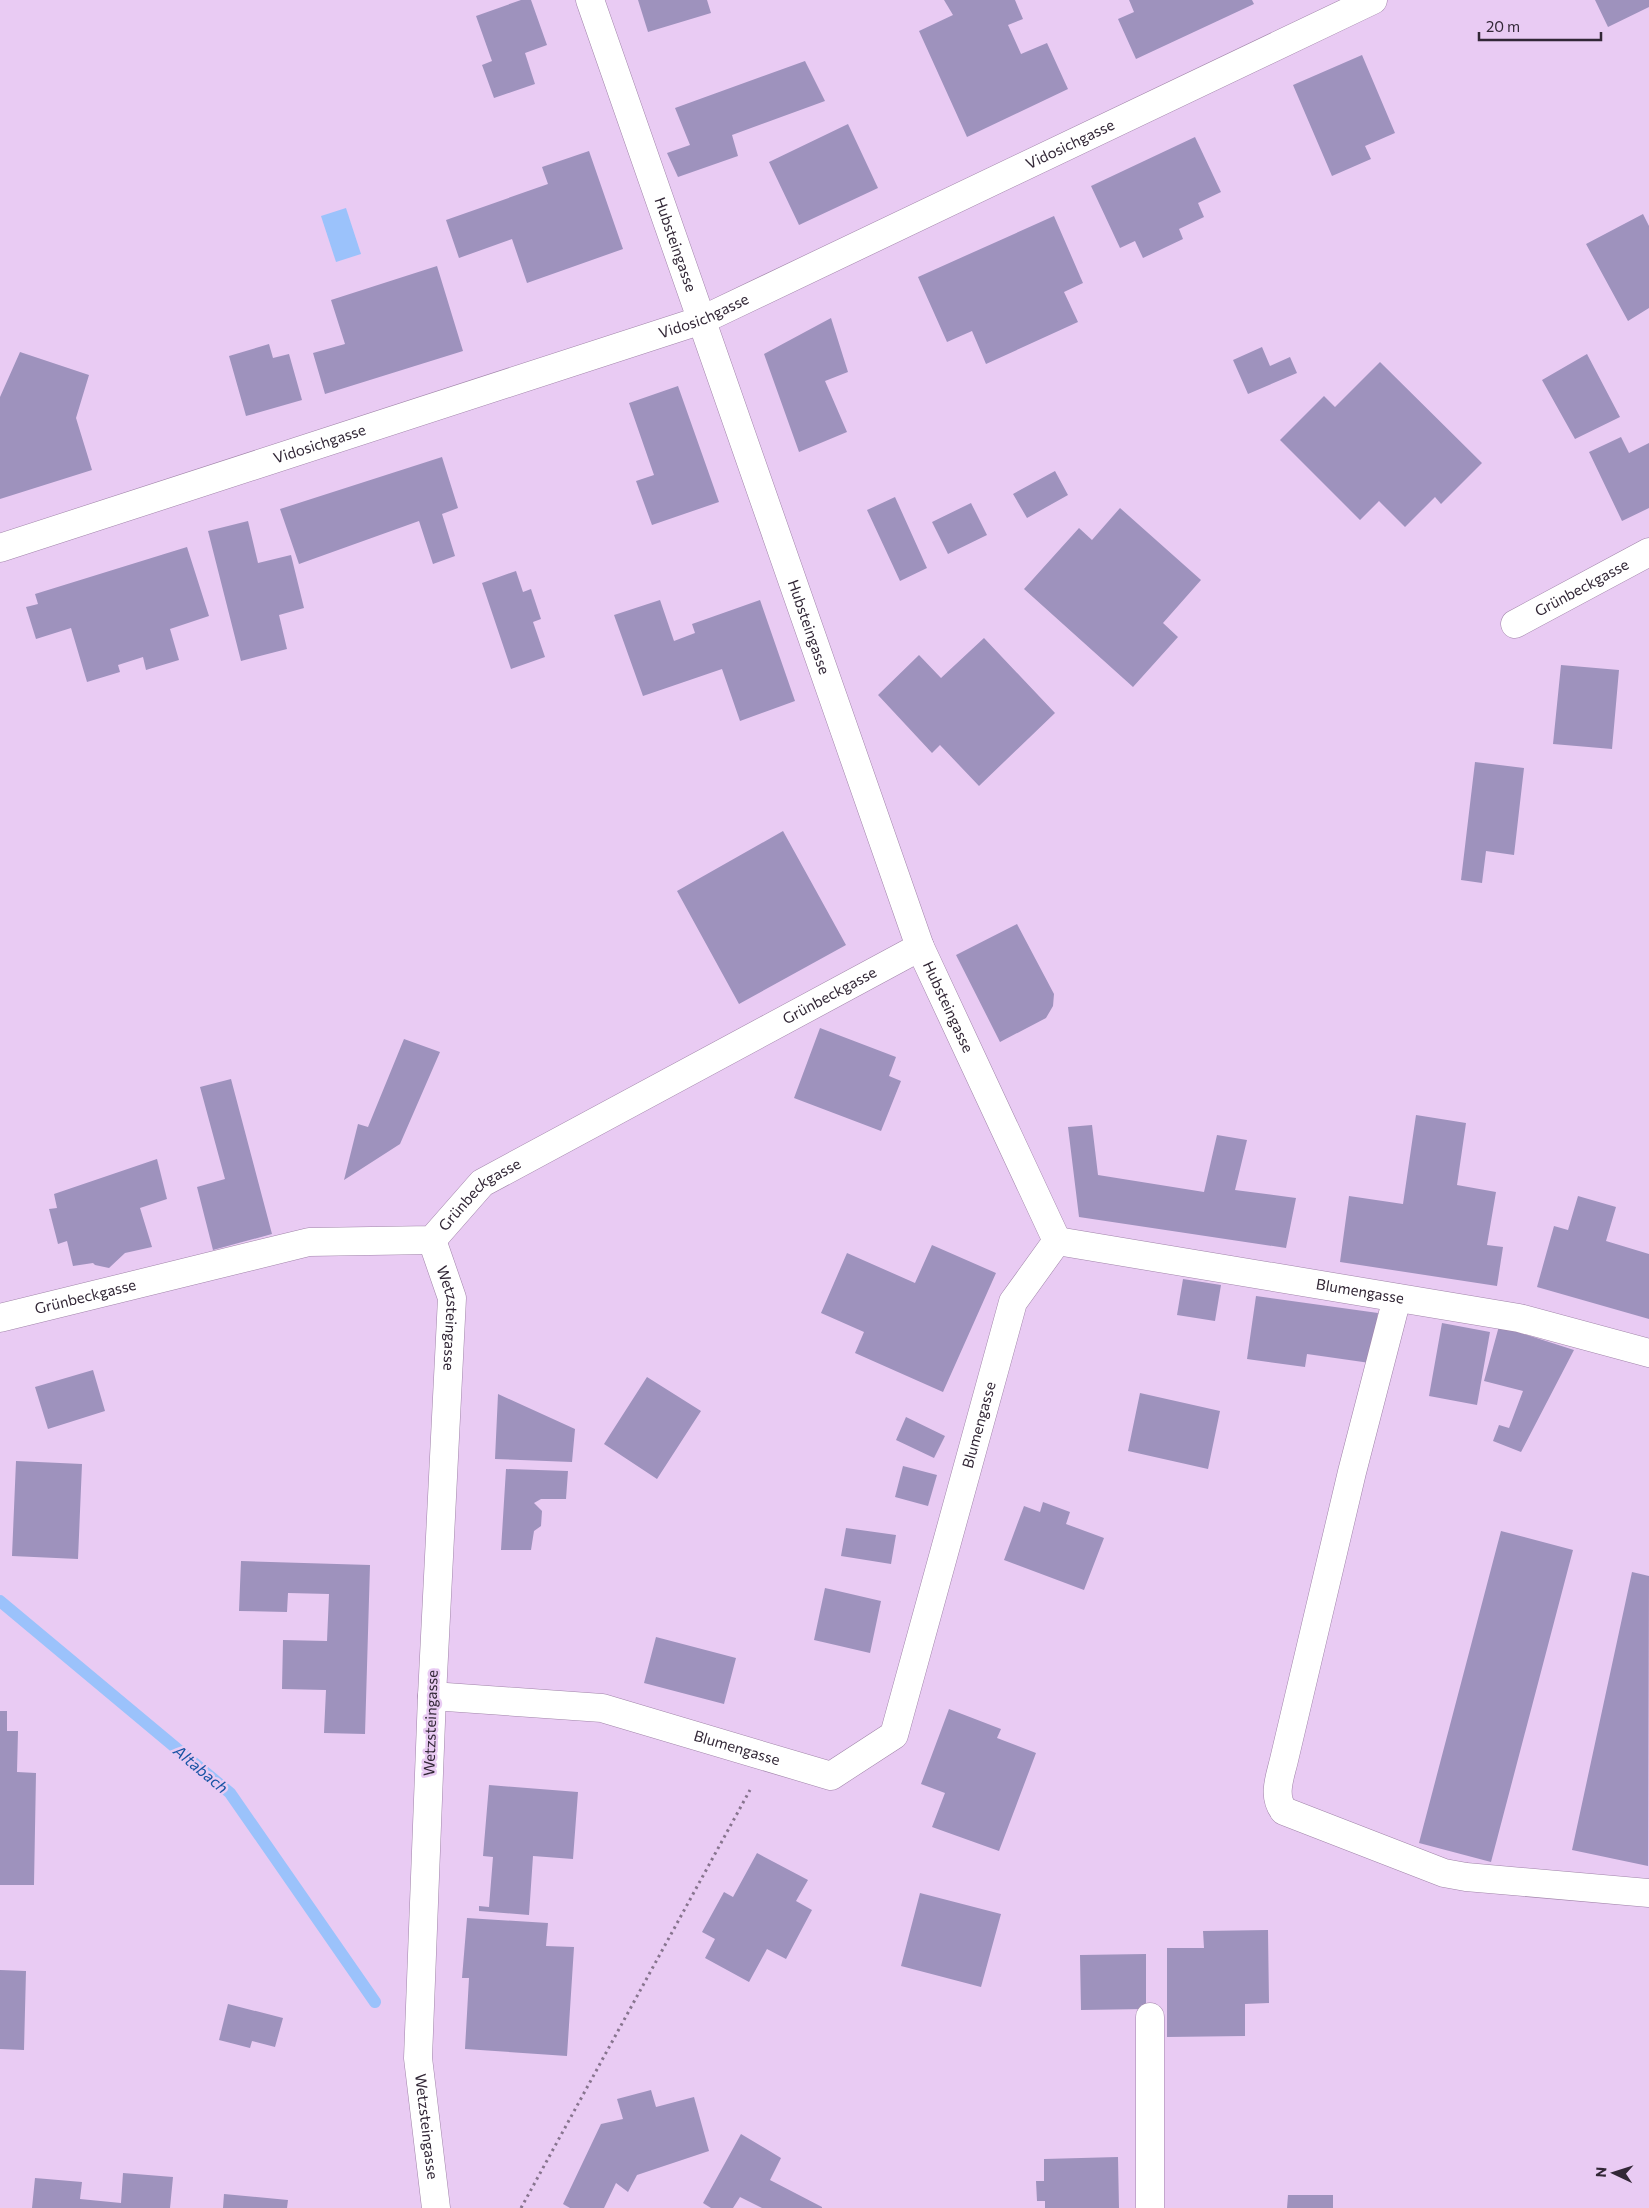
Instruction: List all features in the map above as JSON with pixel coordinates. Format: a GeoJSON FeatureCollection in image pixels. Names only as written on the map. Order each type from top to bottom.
{"type":"FeatureCollection","features":[{"type":"Feature","properties":{"kind":"street","name":"Hubsteingasse"},"geometry":{"type":"LineString","coordinates":[[590,0],[920,947],[1058,1241]]}},
{"type":"Feature","properties":{"kind":"street","name":"Vidosichgasse"},"geometry":{"type":"LineString","coordinates":[[0,548],[702,320],[1373,0]]}},
{"type":"Feature","properties":{"kind":"street","name":"Grünbeckgasse"},"geometry":{"type":"LineString","coordinates":[[1515,624],[1649,552]]}},
{"type":"Feature","properties":{"kind":"street","name":"Grünbeckgasse"},"geometry":{"type":"LineString","coordinates":[[0,1318],[309,1242],[432,1240],[482,1183],[920,947]]}},
{"type":"Feature","properties":{"kind":"street","name":"Wetzsteingasse"},"geometry":{"type":"LineString","coordinates":[[432,1240],[452,1298],[432,1696],[418,2058],[436,2208]]}},
{"type":"Feature","properties":{"kind":"street","name":"Blumengasse"},"geometry":{"type":"LineString","coordinates":[[432,1696],[602,1708],[831,1776],[894,1736],[1013,1302],[1058,1241],[1519,1318],[1649,1353]]}},
{"type":"Feature","properties":{"kind":"street"},"geometry":{"type":"LineString","coordinates":[[1397,1298],[1349,1482],[1284,1760],[1277,1792],[1278,1805],[1284,1811],[1444,1873],[1466,1877],[1649,1893]]}},
{"type":"Feature","properties":{"kind":"street"},"geometry":{"type":"LineString","coordinates":[[1150,2017],[1150,2208]]}},
{"type":"Feature","properties":{"kind":"path"},"geometry":{"type":"LineString","coordinates":[[521,2208],[768,1757]]}},
{"type":"Feature","properties":{"kind":"water"},"geometry":{"type":"Polygon","coordinates":[[[346,208],[361,254],[336,262],[321,216],[346,208]]]}},
{"type":"Feature","properties":{"kind":"building"},"geometry":{"type":"Polygon","coordinates":[[[521,0],[531,0],[547,45],[525,53],[535,84],[494,98],[482,65],[492,61],[476,16],[521,0]]]}},
{"type":"Feature","properties":{"kind":"building"},"geometry":{"type":"Polygon","coordinates":[[[638,0],[707,0],[711,13],[648,32],[638,0]]]}},
{"type":"Feature","properties":{"kind":"building"},"geometry":{"type":"Polygon","coordinates":[[[944,0],[1015,0],[1023,19],[1008,25],[1021,54],[1047,43],[1068,89],[967,137],[919,31],[953,15],[944,0]]]}},
{"type":"Feature","properties":{"kind":"building"},"geometry":{"type":"Polygon","coordinates":[[[1129,0],[1252,0],[1254,4],[1136,59],[1118,19],[1134,12],[1129,0]]]}},
{"type":"Feature","properties":{"kind":"building"},"geometry":{"type":"Polygon","coordinates":[[[1595,0],[1649,0],[1649,7],[1608,27],[1595,0]]]}},
{"type":"Feature","properties":{"kind":"building"},"geometry":{"type":"Polygon","coordinates":[[[1362,55],[1395,133],[1365,146],[1371,159],[1332,176],[1293,85],[1362,55]]]}},
{"type":"Feature","properties":{"kind":"building"},"geometry":{"type":"Polygon","coordinates":[[[805,61],[825,101],[732,135],[738,156],[678,177],[667,153],[690,145],[675,108],[805,61]]]}},
{"type":"Feature","properties":{"kind":"building"},"geometry":{"type":"Polygon","coordinates":[[[848,124],[878,188],[799,225],[769,162],[848,124]]]}},
{"type":"Feature","properties":{"kind":"building"},"geometry":{"type":"Polygon","coordinates":[[[1195,137],[1221,192],[1198,203],[1204,217],[1179,229],[1183,239],[1143,258],[1135,241],[1120,248],[1091,186],[1195,137]]]}},
{"type":"Feature","properties":{"kind":"building"},"geometry":{"type":"Polygon","coordinates":[[[589,151],[623,249],[527,283],[512,239],[459,258],[446,220],[548,184],[542,167],[589,151]]]}},
{"type":"Feature","properties":{"kind":"building"},"geometry":{"type":"Polygon","coordinates":[[[1643,214],[1649,226],[1649,308],[1628,321],[1586,244],[1643,214]]]}},
{"type":"Feature","properties":{"kind":"building"},"geometry":{"type":"Polygon","coordinates":[[[1054,216],[1083,283],[1064,292],[1078,322],[986,364],[972,331],[947,342],[918,277],[1054,216]]]}},
{"type":"Feature","properties":{"kind":"building"},"geometry":{"type":"Polygon","coordinates":[[[437,266],[463,351],[325,394],[313,353],[345,344],[331,300],[437,266]]]}},
{"type":"Feature","properties":{"kind":"building"},"geometry":{"type":"Polygon","coordinates":[[[831,318],[848,372],[825,381],[847,432],[799,452],[764,354],[831,318]]]}},
{"type":"Feature","properties":{"kind":"building"},"geometry":{"type":"Polygon","coordinates":[[[269,344],[273,358],[289,354],[302,400],[246,416],[229,356],[269,344]]]}},
{"type":"Feature","properties":{"kind":"building"},"geometry":{"type":"Polygon","coordinates":[[[1262,347],[1270,366],[1290,357],[1297,373],[1248,394],[1233,360],[1262,347]]]}},
{"type":"Feature","properties":{"kind":"building"},"geometry":{"type":"Polygon","coordinates":[[[20,352],[89,375],[76,418],[92,470],[0,499],[0,397],[20,352]]]}},
{"type":"Feature","properties":{"kind":"building"},"geometry":{"type":"Polygon","coordinates":[[[1587,354],[1620,417],[1575,439],[1542,380],[1587,354]]]}},
{"type":"Feature","properties":{"kind":"building"},"geometry":{"type":"Polygon","coordinates":[[[1380,362],[1482,463],[1441,504],[1435,497],[1405,527],[1379,501],[1360,520],[1280,440],[1324,396],[1335,407],[1380,362]]]}},
{"type":"Feature","properties":{"kind":"building"},"geometry":{"type":"Polygon","coordinates":[[[678,386],[719,502],[652,525],[636,481],[654,475],[629,403],[678,386]]]}},
{"type":"Feature","properties":{"kind":"building"},"geometry":{"type":"Polygon","coordinates":[[[1621,437],[1629,453],[1649,443],[1649,508],[1622,521],[1589,452],[1621,437]]]}},
{"type":"Feature","properties":{"kind":"building"},"geometry":{"type":"Polygon","coordinates":[[[442,457],[458,508],[442,514],[455,556],[433,564],[419,521],[299,564],[280,509],[442,457]]]}},
{"type":"Feature","properties":{"kind":"building"},"geometry":{"type":"Polygon","coordinates":[[[1055,471],[1068,495],[1027,518],[1013,494],[1055,471]]]}},
{"type":"Feature","properties":{"kind":"building"},"geometry":{"type":"Polygon","coordinates":[[[895,497],[927,568],[900,581],[867,510],[895,497]]]}},
{"type":"Feature","properties":{"kind":"building"},"geometry":{"type":"Polygon","coordinates":[[[971,503],[987,535],[948,554],[932,522],[971,503]]]}},
{"type":"Feature","properties":{"kind":"building"},"geometry":{"type":"Polygon","coordinates":[[[1120,508],[1201,580],[1163,623],[1178,637],[1133,687],[1024,589],[1079,528],[1092,540],[1120,508]]]}},
{"type":"Feature","properties":{"kind":"building"},"geometry":{"type":"Polygon","coordinates":[[[248,521],[258,563],[291,555],[304,608],[279,615],[287,649],[241,661],[208,531],[248,521]]]}},
{"type":"Feature","properties":{"kind":"building"},"geometry":{"type":"Polygon","coordinates":[[[187,547],[209,616],[170,629],[179,660],[146,670],[143,657],[118,665],[120,672],[87,682],[71,628],[36,639],[26,607],[38,604],[35,594],[187,547]]]}},
{"type":"Feature","properties":{"kind":"building"},"geometry":{"type":"Polygon","coordinates":[[[516,571],[523,592],[531,589],[541,619],[533,622],[545,657],[511,669],[482,583],[516,571]]]}},
{"type":"Feature","properties":{"kind":"building"},"geometry":{"type":"Polygon","coordinates":[[[660,600],[674,641],[695,633],[692,624],[760,600],[795,701],[740,721],[722,669],[643,696],[614,615],[660,600]]]}},
{"type":"Feature","properties":{"kind":"building"},"geometry":{"type":"Polygon","coordinates":[[[984,638],[1055,713],[979,786],[940,745],[932,753],[878,695],[919,655],[941,678],[984,638]]]}},
{"type":"Feature","properties":{"kind":"building"},"geometry":{"type":"Polygon","coordinates":[[[1561,665],[1619,670],[1612,749],[1553,744],[1561,665]]]}},
{"type":"Feature","properties":{"kind":"building"},"geometry":{"type":"Polygon","coordinates":[[[1475,762],[1524,768],[1514,855],[1486,851],[1482,883],[1461,880],[1475,762]]]}},
{"type":"Feature","properties":{"kind":"building"},"geometry":{"type":"Polygon","coordinates":[[[783,831],[846,945],[739,1004],[677,891],[783,831]]]}},
{"type":"Feature","properties":{"kind":"building"},"geometry":{"type":"Polygon","coordinates":[[[1017,924],[1054,994],[1053,1006],[1046,1018],[1000,1042],[956,955],[1017,924]]]}},
{"type":"Feature","properties":{"kind":"building"},"geometry":{"type":"Polygon","coordinates":[[[820,1028],[896,1057],[889,1076],[901,1081],[881,1131],[794,1098],[820,1028]]]}},
{"type":"Feature","properties":{"kind":"building"},"geometry":{"type":"Polygon","coordinates":[[[404,1039],[440,1052],[400,1144],[344,1180],[358,1124],[368,1127],[404,1039]]]}},
{"type":"Feature","properties":{"kind":"building"},"geometry":{"type":"Polygon","coordinates":[[[231,1079],[272,1234],[213,1250],[197,1187],[225,1179],[200,1087],[231,1079]]]}},
{"type":"Feature","properties":{"kind":"building"},"geometry":{"type":"Polygon","coordinates":[[[1416,1115],[1466,1123],[1457,1185],[1496,1192],[1487,1245],[1503,1247],[1497,1286],[1340,1262],[1349,1196],[1403,1204],[1416,1115]]]}},
{"type":"Feature","properties":{"kind":"building"},"geometry":{"type":"Polygon","coordinates":[[[1092,1125],[1098,1175],[1204,1192],[1217,1135],[1247,1140],[1235,1190],[1296,1198],[1286,1248],[1079,1217],[1068,1127],[1092,1125]]]}},
{"type":"Feature","properties":{"kind":"building"},"geometry":{"type":"Polygon","coordinates":[[[157,1159],[167,1199],[140,1208],[152,1247],[125,1253],[109,1268],[93,1263],[73,1266],[67,1241],[58,1244],[49,1209],[57,1208],[54,1194],[157,1159]]]}},
{"type":"Feature","properties":{"kind":"building"},"geometry":{"type":"Polygon","coordinates":[[[1578,1196],[1616,1207],[1606,1241],[1649,1254],[1649,1319],[1537,1287],[1554,1226],[1568,1230],[1578,1196]]]}},
{"type":"Feature","properties":{"kind":"building"},"geometry":{"type":"Polygon","coordinates":[[[932,1245],[996,1273],[943,1392],[855,1353],[864,1332],[821,1313],[847,1253],[915,1283],[932,1245]]]}},
{"type":"Feature","properties":{"kind":"building"},"geometry":{"type":"Polygon","coordinates":[[[1183,1279],[1221,1285],[1215,1321],[1177,1315],[1183,1279]]]}},
{"type":"Feature","properties":{"kind":"building"},"geometry":{"type":"Polygon","coordinates":[[[1256,1296],[1378,1313],[1370,1363],[1307,1354],[1305,1367],[1247,1359],[1256,1296]]]}},
{"type":"Feature","properties":{"kind":"building"},"geometry":{"type":"Polygon","coordinates":[[[1442,1323],[1490,1332],[1477,1405],[1429,1396],[1442,1323]]]}},
{"type":"Feature","properties":{"kind":"building"},"geometry":{"type":"Polygon","coordinates":[[[1499,1326],[1574,1350],[1521,1452],[1493,1441],[1499,1425],[1509,1428],[1523,1391],[1484,1381],[1499,1326]]]}},
{"type":"Feature","properties":{"kind":"building"},"geometry":{"type":"Polygon","coordinates":[[[93,1370],[105,1411],[48,1429],[35,1387],[93,1370]]]}},
{"type":"Feature","properties":{"kind":"building"},"geometry":{"type":"Polygon","coordinates":[[[647,1377],[701,1411],[657,1479],[604,1444],[647,1377]]]}},
{"type":"Feature","properties":{"kind":"building"},"geometry":{"type":"Polygon","coordinates":[[[1140,1393],[1220,1411],[1208,1469],[1128,1451],[1140,1393]]]}},
{"type":"Feature","properties":{"kind":"building"},"geometry":{"type":"Polygon","coordinates":[[[498,1394],[575,1429],[572,1462],[495,1459],[498,1394]]]}},
{"type":"Feature","properties":{"kind":"building"},"geometry":{"type":"Polygon","coordinates":[[[906,1417],[945,1436],[934,1458],[896,1440],[906,1417]]]}},
{"type":"Feature","properties":{"kind":"building"},"geometry":{"type":"Polygon","coordinates":[[[16,1461],[82,1464],[78,1559],[12,1556],[16,1461]]]}},
{"type":"Feature","properties":{"kind":"building"},"geometry":{"type":"Polygon","coordinates":[[[903,1466],[937,1475],[928,1506],[895,1497],[903,1466]]]}},
{"type":"Feature","properties":{"kind":"building"},"geometry":{"type":"Polygon","coordinates":[[[506,1469],[568,1471],[566,1499],[541,1499],[534,1503],[542,1511],[541,1526],[534,1531],[531,1550],[501,1550],[506,1469]]]}},
{"type":"Feature","properties":{"kind":"building"},"geometry":{"type":"Polygon","coordinates":[[[1043,1502],[1070,1512],[1066,1524],[1104,1538],[1084,1590],[1004,1560],[1024,1506],[1040,1512],[1043,1502]]]}},
{"type":"Feature","properties":{"kind":"building"},"geometry":{"type":"Polygon","coordinates":[[[846,1528],[896,1535],[891,1564],[841,1556],[846,1528]]]}},
{"type":"Feature","properties":{"kind":"building"},"geometry":{"type":"Polygon","coordinates":[[[1501,1531],[1573,1550],[1491,1862],[1419,1843],[1501,1531]]]}},
{"type":"Feature","properties":{"kind":"building"},"geometry":{"type":"Polygon","coordinates":[[[241,1561],[370,1565],[365,1734],[324,1733],[326,1690],[282,1689],[283,1640],[327,1641],[329,1594],[288,1593],[287,1612],[239,1611],[241,1561]]]}},
{"type":"Feature","properties":{"kind":"building"},"geometry":{"type":"Polygon","coordinates":[[[1632,1572],[1649,1576],[1648,1866],[1572,1850],[1632,1572]]]}},
{"type":"Feature","properties":{"kind":"building"},"geometry":{"type":"Polygon","coordinates":[[[825,1588],[881,1601],[870,1653],[814,1640],[825,1588]]]}},
{"type":"Feature","properties":{"kind":"building"},"geometry":{"type":"Polygon","coordinates":[[[656,1637],[736,1658],[724,1704],[644,1683],[656,1637]]]}},
{"type":"Feature","properties":{"kind":"building"},"geometry":{"type":"Polygon","coordinates":[[[949,1709],[1001,1729],[997,1738],[1036,1753],[999,1851],[932,1827],[945,1793],[921,1784],[949,1709]]]}},
{"type":"Feature","properties":{"kind":"building"},"geometry":{"type":"Polygon","coordinates":[[[0,1711],[7,1711],[7,1731],[18,1731],[17,1772],[36,1773],[34,1885],[0,1885],[0,1711]]]}},
{"type":"Feature","properties":{"kind":"building"},"geometry":{"type":"Polygon","coordinates":[[[489,1785],[578,1792],[573,1859],[533,1856],[529,1915],[479,1911],[479,1906],[489,1907],[493,1857],[483,1856],[489,1785]]]}},
{"type":"Feature","properties":{"kind":"building"},"geometry":{"type":"Polygon","coordinates":[[[757,1853],[808,1880],[796,1901],[812,1910],[786,1959],[767,1949],[749,1982],[705,1958],[715,1939],[702,1932],[724,1892],[733,1897],[757,1853]]]}},
{"type":"Feature","properties":{"kind":"building"},"geometry":{"type":"Polygon","coordinates":[[[920,1893],[1001,1914],[981,1987],[901,1966],[920,1893]]]}},
{"type":"Feature","properties":{"kind":"building"},"geometry":{"type":"Polygon","coordinates":[[[467,1918],[548,1923],[546,1946],[574,1947],[567,2056],[465,2049],[469,1978],[462,1978],[467,1918]]]}},
{"type":"Feature","properties":{"kind":"building"},"geometry":{"type":"Polygon","coordinates":[[[1268,1930],[1269,2003],[1245,2004],[1245,2036],[1167,2037],[1167,1948],[1204,1948],[1203,1931],[1268,1930]]]}},
{"type":"Feature","properties":{"kind":"building"},"geometry":{"type":"Polygon","coordinates":[[[1146,1954],[1146,2009],[1081,2010],[1080,1955],[1146,1954]]]}},
{"type":"Feature","properties":{"kind":"building"},"geometry":{"type":"Polygon","coordinates":[[[0,1970],[26,1971],[24,2050],[0,2049],[0,1970]]]}},
{"type":"Feature","properties":{"kind":"building"},"geometry":{"type":"Polygon","coordinates":[[[228,2004],[283,2018],[275,2047],[252,2041],[250,2048],[219,2040],[228,2004]]]}},
{"type":"Feature","properties":{"kind":"building"},"geometry":{"type":"Polygon","coordinates":[[[651,2090],[656,2107],[694,2097],[709,2151],[637,2175],[628,2192],[616,2183],[604,2208],[570,2208],[563,2204],[601,2124],[623,2119],[617,2099],[651,2090]]]}},
{"type":"Feature","properties":{"kind":"building"},"geometry":{"type":"Polygon","coordinates":[[[741,2134],[781,2158],[770,2180],[822,2208],[762,2208],[740,2197],[733,2208],[711,2208],[703,2203],[741,2134]]]}},
{"type":"Feature","properties":{"kind":"building"},"geometry":{"type":"Polygon","coordinates":[[[1118,2157],[1119,2208],[1045,2208],[1045,2201],[1037,2201],[1036,2181],[1044,2181],[1044,2159],[1118,2157]]]}},
{"type":"Feature","properties":{"kind":"building"},"geometry":{"type":"Polygon","coordinates":[[[123,2173],[173,2177],[170,2208],[32,2208],[35,2178],[82,2182],[80,2199],[121,2203],[123,2173]]]}},
{"type":"Feature","properties":{"kind":"building"},"geometry":{"type":"Polygon","coordinates":[[[224,2194],[288,2200],[287,2208],[223,2208],[224,2194]]]}},
{"type":"Feature","properties":{"kind":"building"},"geometry":{"type":"Polygon","coordinates":[[[1288,2195],[1333,2195],[1333,2208],[1287,2208],[1288,2195]]]}},
{"type":"Feature","properties":{"kind":"waterway","name":"Altabach"},"geometry":{"type":"LineString","coordinates":[[0,1601],[230,1793],[375,2002]]}}]}
